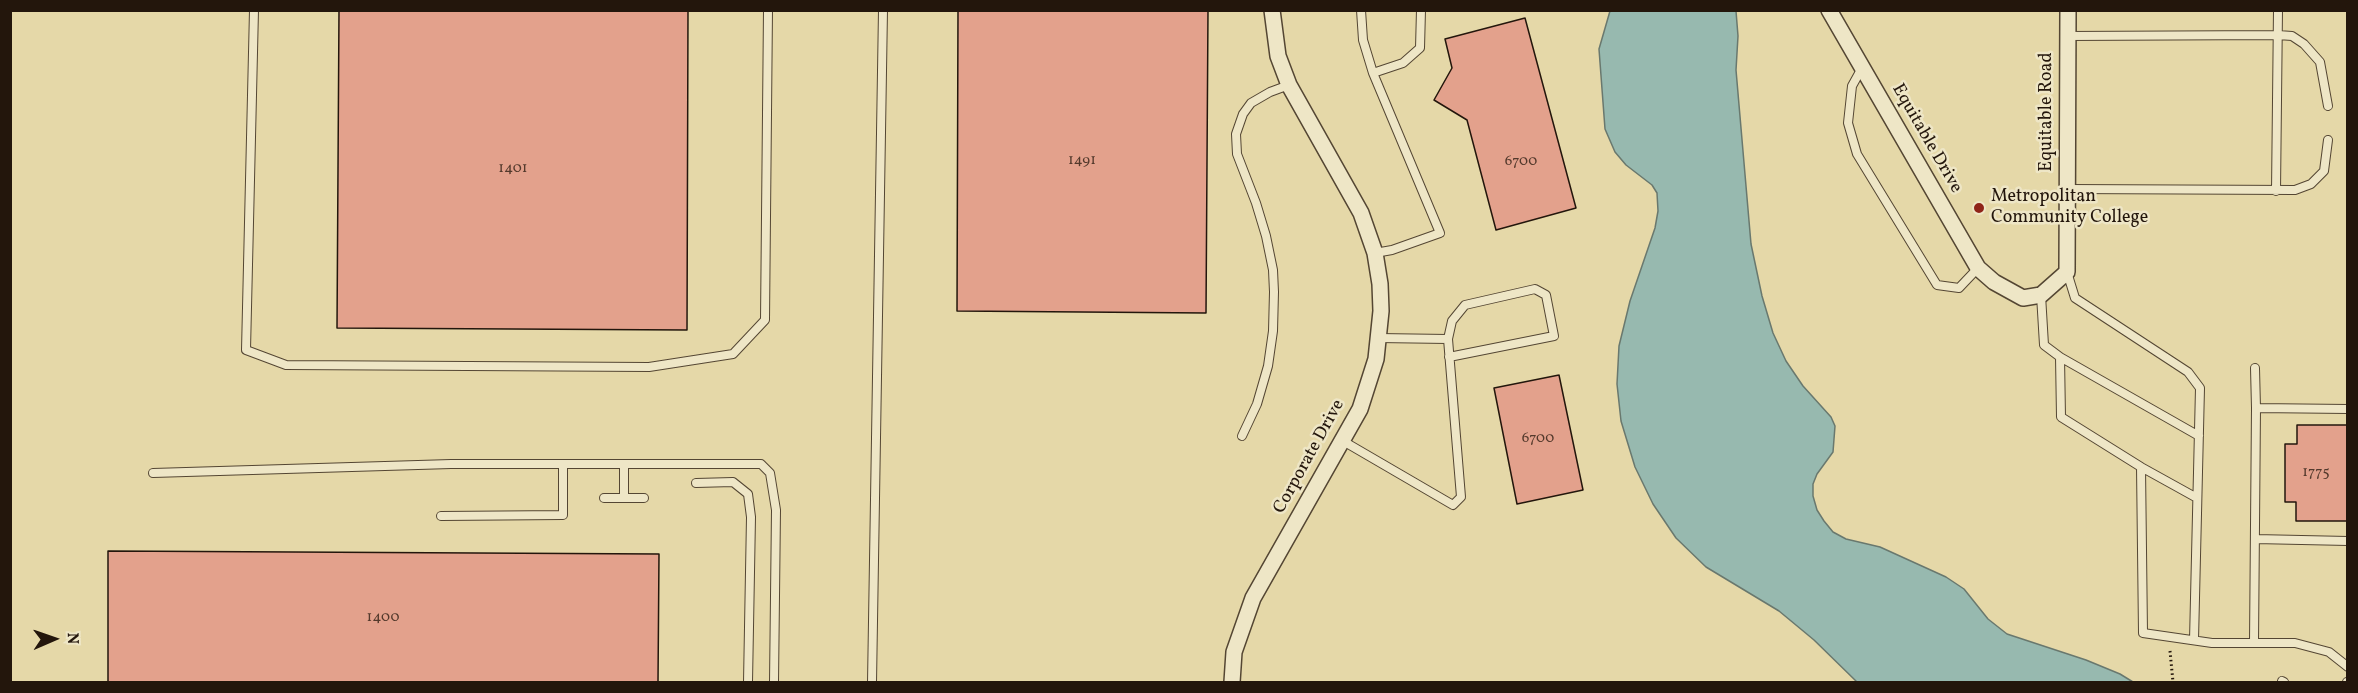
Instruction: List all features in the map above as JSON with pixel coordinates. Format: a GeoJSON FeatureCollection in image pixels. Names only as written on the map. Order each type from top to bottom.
{"type":"FeatureCollection","features":[{"type":"Feature","properties":{"kind":"street","name":"Corporate Drive"},"geometry":{"type":"LineString","coordinates":[[1232,682],[1234,652],[1253,598],[1360,409],[1376,359],[1378,338],[1380,284],[1376,253],[1361,213],[1289,85],[1278,56],[1272,10]]}},
{"type":"Feature","properties":{"kind":"street","name":"Equitable Drive"},"geometry":{"type":"LineString","coordinates":[[1829,10],[1978,268],[1994,282],[2023,298],[2041,295]]}},
{"type":"Feature","properties":{"kind":"street","name":"Equitable Road"},"geometry":{"type":"LineString","coordinates":[[2067,272],[2068,10]]}},
{"type":"Feature","properties":{"kind":"street"},"geometry":{"type":"LineString","coordinates":[[2041,295],[2067,272]]}},
{"type":"Feature","properties":{"kind":"lane"},"geometry":{"type":"LineString","coordinates":[[254,10],[246,350],[286,365],[649,368],[734,354],[765,320],[768,10]]}},
{"type":"Feature","properties":{"kind":"lane"},"geometry":{"type":"LineString","coordinates":[[872,682],[883,10]]}},
{"type":"Feature","properties":{"kind":"lane"},"geometry":{"type":"LineString","coordinates":[[1361,10],[1363,40],[1373,73],[1440,233],[1392,250],[1376,253]]}},
{"type":"Feature","properties":{"kind":"lane"},"geometry":{"type":"LineString","coordinates":[[1373,73],[1403,63],[1420,48],[1421,10]]}},
{"type":"Feature","properties":{"kind":"lane"},"geometry":{"type":"LineString","coordinates":[[2276,191],[2278,10]]}},
{"type":"Feature","properties":{"kind":"lane"},"geometry":{"type":"LineString","coordinates":[[2067,36],[2278,34],[2292,36],[2304,44],[2320,62],[2328,106]]}},
{"type":"Feature","properties":{"kind":"lane"},"geometry":{"type":"LineString","coordinates":[[1862,68],[1852,86],[1848,123],[1857,154],[1936,285],[1959,288],[1978,268]]}},
{"type":"Feature","properties":{"kind":"lane"},"geometry":{"type":"LineString","coordinates":[[1242,436],[1257,404],[1268,366],[1273,331],[1274,292],[1273,270],[1266,236],[1237,154],[1236,134],[1243,114],[1251,103],[1270,92],[1289,85]]}},
{"type":"Feature","properties":{"kind":"lane"},"geometry":{"type":"LineString","coordinates":[[2067,189],[2295,190],[2311,184],[2324,171],[2328,140]]}},
{"type":"Feature","properties":{"kind":"lane"},"geometry":{"type":"LineString","coordinates":[[2067,272],[2075,298],[2187,372],[2200,388],[2194,640]]}},
{"type":"Feature","properties":{"kind":"lane"},"geometry":{"type":"LineString","coordinates":[[1343,441],[1454,505],[1461,496],[1449,357],[1448,339],[1452,321],[1465,305],[1535,289],[1546,296],[1554,336],[1449,357]]}},
{"type":"Feature","properties":{"kind":"lane"},"geometry":{"type":"LineString","coordinates":[[2041,295],[2044,345],[2060,357],[2199,436]]}},
{"type":"Feature","properties":{"kind":"lane"},"geometry":{"type":"LineString","coordinates":[[1378,338],[1448,339]]}},
{"type":"Feature","properties":{"kind":"lane"},"geometry":{"type":"LineString","coordinates":[[2060,357],[2061,417],[2141,467],[2197,498]]}},
{"type":"Feature","properties":{"kind":"lane"},"geometry":{"type":"LineString","coordinates":[[2254,642],[2255,368]]}},
{"type":"Feature","properties":{"kind":"lane"},"geometry":{"type":"LineString","coordinates":[[2256,408],[2348,409]]}},
{"type":"Feature","properties":{"kind":"lane"},"geometry":{"type":"LineString","coordinates":[[153,473],[451,464],[761,464],[770,473],[776,510],[774,682]]}},
{"type":"Feature","properties":{"kind":"lane"},"geometry":{"type":"LineString","coordinates":[[441,516],[563,515],[563,464]]}},
{"type":"Feature","properties":{"kind":"lane"},"geometry":{"type":"LineString","coordinates":[[624,464],[624,498]]}},
{"type":"Feature","properties":{"kind":"lane"},"geometry":{"type":"LineString","coordinates":[[2141,467],[2143,633],[2212,643],[2295,643],[2329,652],[2347,664]]}},
{"type":"Feature","properties":{"kind":"lane"},"geometry":{"type":"LineString","coordinates":[[696,483],[733,482],[748,494],[751,517],[748,682]]}},
{"type":"Feature","properties":{"kind":"lane"},"geometry":{"type":"LineString","coordinates":[[604,498],[644,498]]}},
{"type":"Feature","properties":{"kind":"lane"},"geometry":{"type":"LineString","coordinates":[[2255,539],[2348,541]]}},
{"type":"Feature","properties":{"kind":"path"},"geometry":{"type":"LineString","coordinates":[[2170,637],[2173,682]]}},
{"type":"Feature","properties":{"kind":"water"},"geometry":{"type":"Polygon","coordinates":[[[1610,11],[1736,11],[1738,36],[1736,70],[1751,244],[1762,296],[1773,333],[1786,361],[1803,386],[1831,417],[1835,426],[1833,452],[1817,474],[1813,484],[1813,496],[1817,510],[1824,521],[1833,532],[1846,539],[1880,547],[1946,577],[1964,589],[1988,619],[2007,634],[2086,660],[2133,682],[1857,682],[1814,640],[1779,611],[1706,567],[1676,538],[1653,504],[1635,467],[1621,421],[1617,384],[1619,346],[1630,301],[1655,228],[1658,211],[1657,193],[1652,185],[1626,165],[1615,152],[1605,129],[1599,49],[1610,11]]]}},
{"type":"Feature","properties":{"kind":"building"},"geometry":{"type":"Polygon","coordinates":[[[339,10],[688,10],[687,330],[337,328],[339,10]]]}},
{"type":"Feature","properties":{"kind":"building"},"geometry":{"type":"Polygon","coordinates":[[[958,10],[1208,10],[1206,313],[957,311],[958,10]]]}},
{"type":"Feature","properties":{"kind":"building"},"geometry":{"type":"Polygon","coordinates":[[[1525,18],[1576,208],[1496,230],[1467,120],[1434,100],[1452,68],[1445,39],[1525,18]]]}},
{"type":"Feature","properties":{"kind":"building"},"geometry":{"type":"Polygon","coordinates":[[[1559,375],[1583,490],[1517,504],[1494,388],[1559,375]]]}},
{"type":"Feature","properties":{"kind":"building"},"geometry":{"type":"Polygon","coordinates":[[[2297,425],[2348,425],[2348,521],[2296,521],[2296,502],[2285,502],[2285,444],[2297,444],[2297,425]]]}},
{"type":"Feature","properties":{"kind":"building"},"geometry":{"type":"Polygon","coordinates":[[[108,551],[659,554],[658,682],[108,682],[108,551]]]}},
{"type":"Feature","properties":{"kind":"place","name":"Metropolitan Community College"},"geometry":{"type":"Point","coordinates":[1979,208]}}]}
